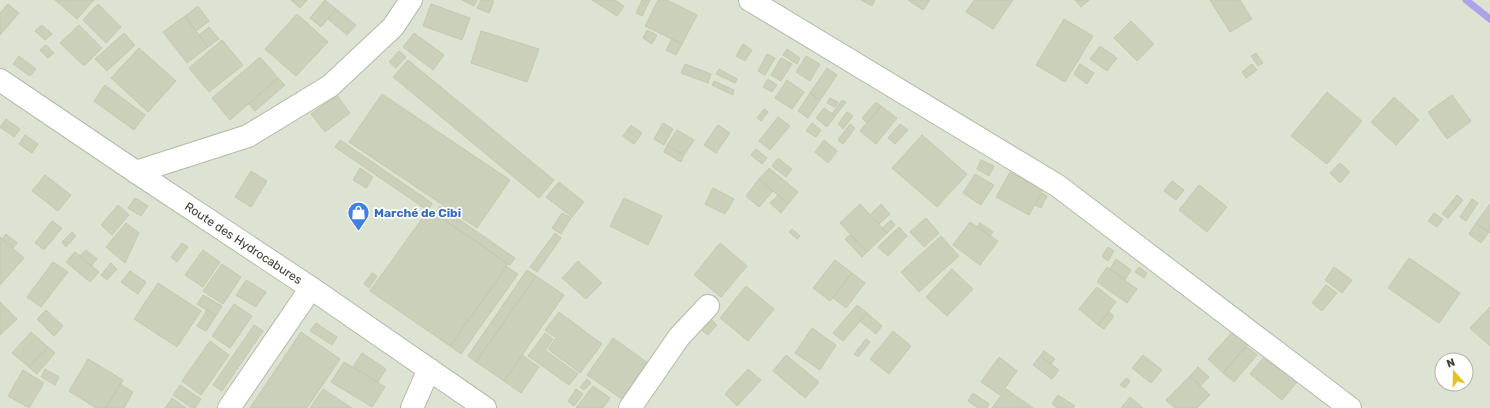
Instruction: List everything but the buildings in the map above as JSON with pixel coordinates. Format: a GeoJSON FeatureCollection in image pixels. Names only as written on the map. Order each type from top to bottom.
{"type":"FeatureCollection","features":[{"type":"Feature","properties":{"kind":"street"},"geometry":{"type":"LineString","coordinates":[[136,172],[248,136],[330,86],[393,27],[411,0]]}},
{"type":"Feature","properties":{"kind":"street"},"geometry":{"type":"LineString","coordinates":[[750,0],[1058,186],[1350,408]]}},
{"type":"Feature","properties":{"kind":"street","name":"Route des Hydrocabures"},"geometry":{"type":"LineString","coordinates":[[0,80],[311,288],[485,408]]}},
{"type":"Feature","properties":{"kind":"street"},"geometry":{"type":"LineString","coordinates":[[229,408],[311,288]]}},
{"type":"Feature","properties":{"kind":"street"},"geometry":{"type":"LineString","coordinates":[[630,408],[679,337],[708,306]]}},
{"type":"Feature","properties":{"kind":"street"},"geometry":{"type":"LineString","coordinates":[[412,408],[429,369]]}},
{"type":"Feature","properties":{"kind":"shaded area"},"geometry":{"type":"Polygon","coordinates":[[[0,0],[1490,0],[1490,408],[0,408],[0,0]]]}},
{"type":"Feature","properties":{"kind":"waterway"},"geometry":{"type":"LineString","coordinates":[[1466,0],[1490,19]]}},
{"type":"Feature","properties":{"kind":"place","name":"Marché de Cibi"},"geometry":{"type":"Point","coordinates":[359,232]}}]}
